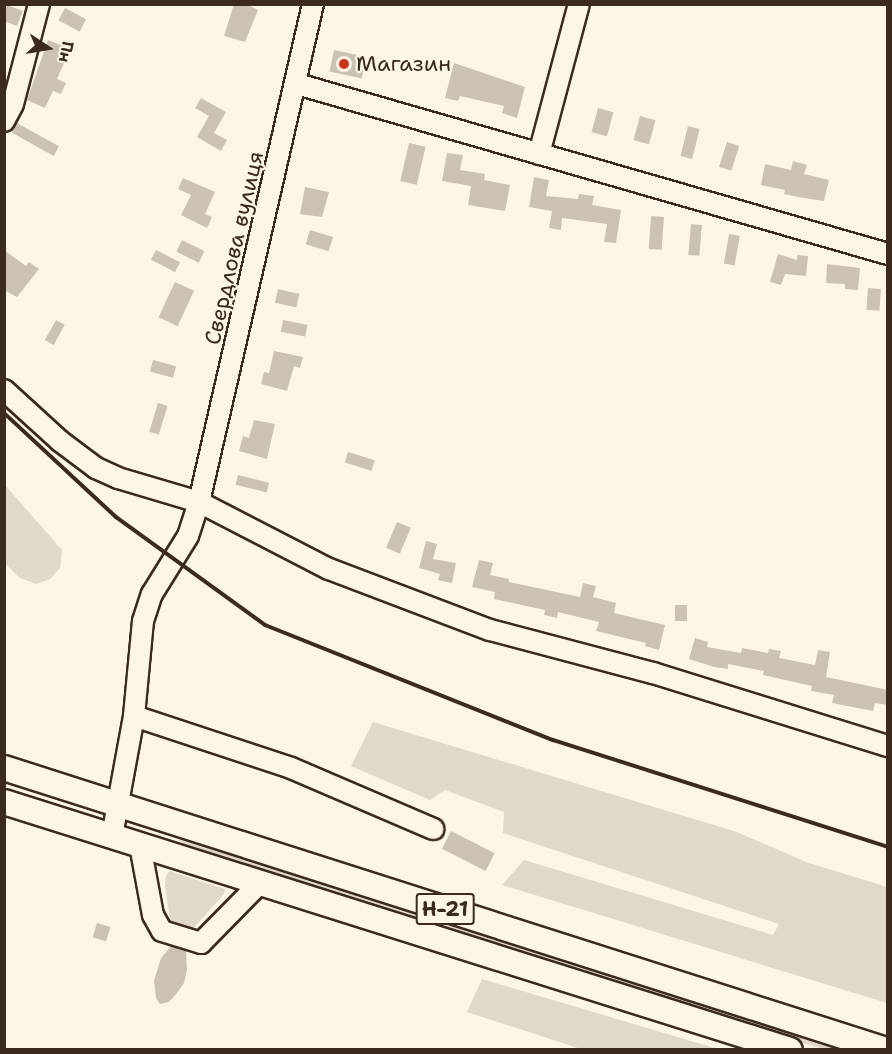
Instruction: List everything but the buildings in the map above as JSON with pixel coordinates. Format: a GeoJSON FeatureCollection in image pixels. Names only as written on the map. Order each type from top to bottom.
{"type":"FeatureCollection","features":[{"type":"Feature","properties":{"kind":"main road","name":"Н-21"},"geometry":{"type":"LineString","coordinates":[[4,768],[886,1050]]}},
{"type":"Feature","properties":{"kind":"main road","name":"Н-21"},"geometry":{"type":"LineString","coordinates":[[4,802],[790,1050]]}},
{"type":"Feature","properties":{"kind":"street"},"geometry":{"type":"LineString","coordinates":[[4,121],[13,104],[39,4]]}},
{"type":"Feature","properties":{"kind":"street","name":"Свердлова вулиця"},"geometry":{"type":"LineString","coordinates":[[112,836],[134,716],[143,621],[153,594],[188,536],[199,502],[297,84],[313,4]]}},
{"type":"Feature","properties":{"kind":"street"},"geometry":{"type":"LineString","coordinates":[[539,154],[579,4]]}},
{"type":"Feature","properties":{"kind":"street"},"geometry":{"type":"LineString","coordinates":[[297,84],[888,254]]}},
{"type":"Feature","properties":{"kind":"street"},"geometry":{"type":"LineString","coordinates":[[4,390],[60,441],[96,468],[118,478],[199,502],[329,569],[490,630],[653,673],[888,746]]}},
{"type":"Feature","properties":{"kind":"street"},"geometry":{"type":"LineString","coordinates":[[134,716],[291,768],[433,829]]}},
{"type":"Feature","properties":{"kind":"street"},"geometry":{"type":"LineString","coordinates":[[140,845],[153,915],[162,931],[201,943],[260,883]]}},
{"type":"Feature","properties":{"kind":"shaded area"},"geometry":{"type":"Polygon","coordinates":[[[4,484],[62,550],[60,568],[50,579],[36,584],[20,578],[5,563],[4,484]]]}},
{"type":"Feature","properties":{"kind":"shaded area"},"geometry":{"type":"Polygon","coordinates":[[[373,722],[737,832],[806,862],[887,887],[887,1003],[502,885],[524,860],[773,935],[779,924],[503,833],[504,812],[445,790],[430,800],[351,766],[373,722]]]}},
{"type":"Feature","properties":{"kind":"shaded area"},"geometry":{"type":"Polygon","coordinates":[[[185,837],[858,1049],[823,1049],[186,847],[180,840],[185,837]]]}},
{"type":"Feature","properties":{"kind":"shaded area"},"geometry":{"type":"Polygon","coordinates":[[[169,871],[225,889],[224,894],[190,932],[171,927],[165,886],[169,871]]]}},
{"type":"Feature","properties":{"kind":"shaded area"},"geometry":{"type":"Polygon","coordinates":[[[482,979],[718,1049],[581,1049],[467,1012],[482,979]]]}},
{"type":"Feature","properties":{"kind":"railway"},"geometry":{"type":"LineString","coordinates":[[4,413],[116,517],[265,625],[553,740],[888,847]]}},
{"type":"Feature","properties":{"kind":"place","name":"Mагазин"},"geometry":{"type":"Point","coordinates":[344,64]}}]}
